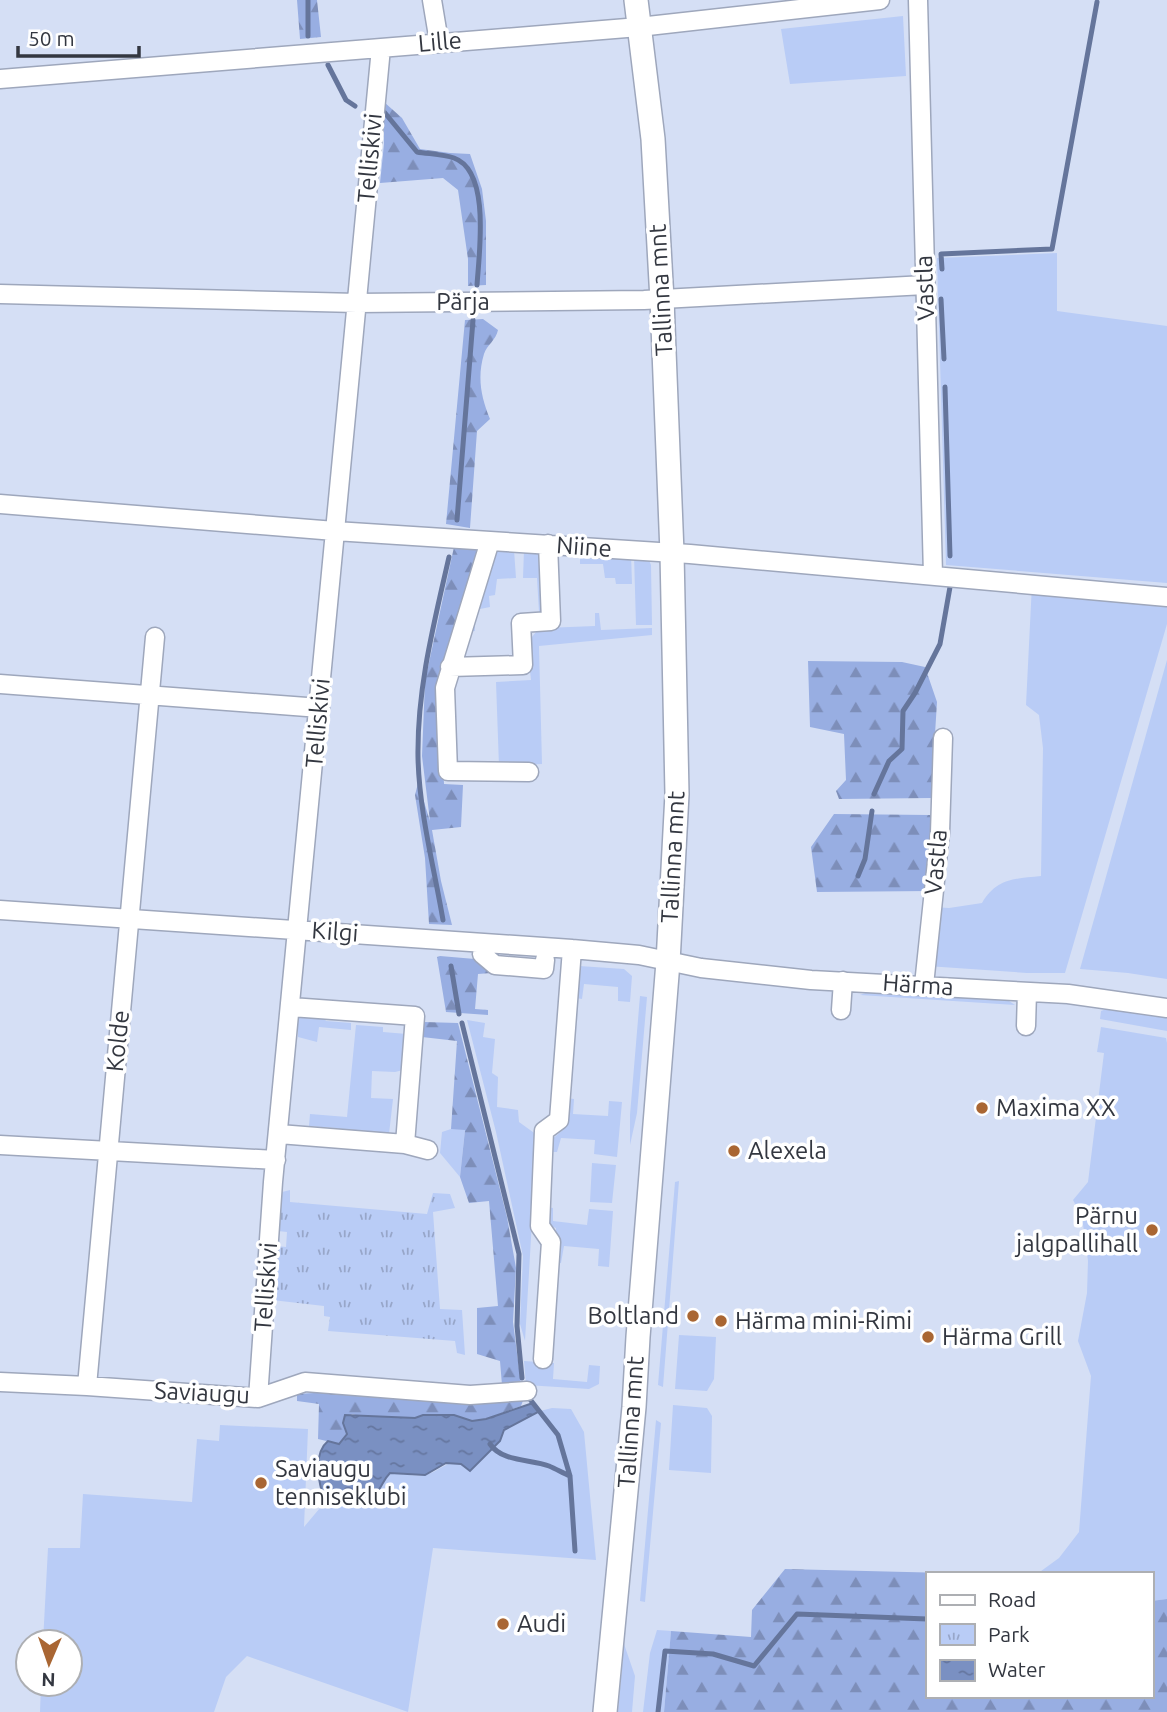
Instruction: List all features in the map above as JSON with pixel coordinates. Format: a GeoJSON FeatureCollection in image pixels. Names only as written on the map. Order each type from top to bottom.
{"type":"FeatureCollection","features":[{"type":"Feature","properties":{"kind":"main road","name":"Tallinna mnt"},"geometry":{"type":"LineString","coordinates":[[605,1712],[634,1408],[668,962],[677,794],[672,553],[662,300],[653,139],[636,0]]}},
{"type":"Feature","properties":{"kind":"street"},"geometry":{"type":"LineString","coordinates":[[432,0],[439,42]]}},
{"type":"Feature","properties":{"kind":"street","name":"Lille"},"geometry":{"type":"LineString","coordinates":[[0,79],[639,27],[880,0]]}},
{"type":"Feature","properties":{"kind":"street","name":"Vastla"},"geometry":{"type":"LineString","coordinates":[[918,0],[933,575]]}},
{"type":"Feature","properties":{"kind":"street","name":"Telliskivi"},"geometry":{"type":"LineString","coordinates":[[258,1398],[276,1160],[381,48]]}},
{"type":"Feature","properties":{"kind":"street","name":"Pärja"},"geometry":{"type":"LineString","coordinates":[[0,294],[357,303],[662,300],[925,285]]}},
{"type":"Feature","properties":{"kind":"street","name":"Niine"},"geometry":{"type":"LineString","coordinates":[[0,504],[335,531],[672,553],[1167,597]]}},
{"type":"Feature","properties":{"kind":"street"},"geometry":{"type":"LineString","coordinates":[[490,541],[445,688],[447,771],[529,772]]}},
{"type":"Feature","properties":{"kind":"street"},"geometry":{"type":"LineString","coordinates":[[450,667],[523,666],[521,623],[551,621],[548,544]]}},
{"type":"Feature","properties":{"kind":"street","name":"Kolde"},"geometry":{"type":"LineString","coordinates":[[87,1386],[155,637]]}},
{"type":"Feature","properties":{"kind":"street"},"geometry":{"type":"LineString","coordinates":[[0,684],[320,708]]}},
{"type":"Feature","properties":{"kind":"street","name":"Vastla"},"geometry":{"type":"LineString","coordinates":[[924,985],[940,833],[943,738]]}},
{"type":"Feature","properties":{"kind":"street","name":"Kilgi"},"geometry":{"type":"LineString","coordinates":[[0,910],[572,949],[639,955],[668,962]]}},
{"type":"Feature","properties":{"kind":"street"},"geometry":{"type":"LineString","coordinates":[[543,1359],[551,1241],[540,1226],[544,1131],[559,1120],[572,949]]}},
{"type":"Feature","properties":{"kind":"street"},"geometry":{"type":"LineString","coordinates":[[482,954],[497,965],[544,970],[545,960]]}},
{"type":"Feature","properties":{"kind":"street","name":"Härma"},"geometry":{"type":"LineString","coordinates":[[668,962],[811,980],[1068,995],[1167,1008]]}},
{"type":"Feature","properties":{"kind":"street"},"geometry":{"type":"LineString","coordinates":[[841,1010],[843,981]]}},
{"type":"Feature","properties":{"kind":"street"},"geometry":{"type":"LineString","coordinates":[[1026,1026],[1027,992]]}},
{"type":"Feature","properties":{"kind":"street"},"geometry":{"type":"LineString","coordinates":[[291,1007],[415,1016],[405,1144]]}},
{"type":"Feature","properties":{"kind":"street"},"geometry":{"type":"LineString","coordinates":[[279,1134],[405,1144],[428,1150]]}},
{"type":"Feature","properties":{"kind":"street"},"geometry":{"type":"LineString","coordinates":[[0,1145],[276,1160]]}},
{"type":"Feature","properties":{"kind":"street","name":"Saviaugu"},"geometry":{"type":"LineString","coordinates":[[0,1382],[258,1398],[305,1382],[470,1395],[527,1391]]}},
{"type":"Feature","properties":{"kind":"green space"},"geometry":{"type":"Polygon","coordinates":[[[297,0],[317,0],[321,37],[300,39],[297,0]]]}},
{"type":"Feature","properties":{"kind":"green space"},"geometry":{"type":"Polygon","coordinates":[[[903,16],[906,76],[790,84],[781,29],[903,16]]]}},
{"type":"Feature","properties":{"kind":"green space"},"geometry":{"type":"Polygon","coordinates":[[[384,102],[402,118],[420,149],[470,154],[482,189],[486,221],[486,285],[468,286],[468,259],[458,190],[443,178],[380,183],[384,102]]]}},
{"type":"Feature","properties":{"kind":"green space"},"geometry":{"type":"Polygon","coordinates":[[[1057,253],[1057,311],[1167,326],[1167,583],[946,565],[937,258],[1057,253]]]}},
{"type":"Feature","properties":{"kind":"green space"},"geometry":{"type":"Polygon","coordinates":[[[483,319],[498,330],[485,351],[482,362],[481,387],[490,419],[477,431],[470,528],[446,524],[465,320],[483,319]]]}},
{"type":"Feature","properties":{"kind":"green space"},"geometry":{"type":"Polygon","coordinates":[[[454,547],[482,549],[441,717],[444,784],[463,785],[461,827],[432,830],[452,925],[429,924],[425,858],[415,795],[418,783],[430,821],[422,756],[425,681],[454,547]]]}},
{"type":"Feature","properties":{"kind":"green space"},"geometry":{"type":"Polygon","coordinates":[[[498,549],[514,550],[516,578],[497,579],[495,595],[489,596],[490,607],[475,610],[475,631],[466,632],[493,556],[498,549]]]}},
{"type":"Feature","properties":{"kind":"green space"},"geometry":{"type":"Polygon","coordinates":[[[524,550],[540,551],[543,609],[541,613],[525,617],[525,613],[539,612],[537,578],[523,578],[524,550]]]}},
{"type":"Feature","properties":{"kind":"green space"},"geometry":{"type":"Polygon","coordinates":[[[580,552],[631,554],[632,584],[616,584],[615,578],[605,578],[603,564],[580,564],[580,552]]]}},
{"type":"Feature","properties":{"kind":"green space"},"geometry":{"type":"Polygon","coordinates":[[[634,555],[647,555],[651,565],[652,625],[636,625],[634,555]]]}},
{"type":"Feature","properties":{"kind":"green space"},"geometry":{"type":"Polygon","coordinates":[[[1032,584],[1167,597],[1167,624],[1065,973],[927,966],[933,907],[949,908],[982,903],[1000,884],[1014,879],[1041,876],[1043,748],[1039,715],[1026,705],[1032,584]]]}},
{"type":"Feature","properties":{"kind":"green space"},"geometry":{"type":"Polygon","coordinates":[[[595,613],[599,613],[601,630],[652,628],[652,635],[539,646],[542,764],[499,766],[496,682],[531,680],[527,643],[536,632],[545,628],[595,626],[595,613]]]}},
{"type":"Feature","properties":{"kind":"green space"},"geometry":{"type":"Polygon","coordinates":[[[1167,660],[1167,979],[1080,969],[1167,660]]]}},
{"type":"Feature","properties":{"kind":"green space"},"geometry":{"type":"Polygon","coordinates":[[[808,661],[902,662],[925,667],[937,702],[931,798],[839,799],[836,791],[846,780],[844,734],[810,727],[808,661]]]}},
{"type":"Feature","properties":{"kind":"green space"},"geometry":{"type":"Polygon","coordinates":[[[834,814],[930,815],[930,891],[817,892],[811,847],[834,814]]]}},
{"type":"Feature","properties":{"kind":"green space"},"geometry":{"type":"Polygon","coordinates":[[[437,957],[475,959],[490,968],[491,973],[478,974],[475,1009],[488,1010],[488,1015],[446,1012],[437,957]]]}},
{"type":"Feature","properties":{"kind":"green space"},"geometry":{"type":"Polygon","coordinates":[[[579,966],[624,969],[632,976],[630,1002],[618,1001],[618,987],[584,984],[582,999],[576,998],[579,966]]]}},
{"type":"Feature","properties":{"kind":"green space"},"geometry":{"type":"Polygon","coordinates":[[[868,992],[1009,1001],[1015,1005],[860,995],[868,992]]]}},
{"type":"Feature","properties":{"kind":"green space"},"geometry":{"type":"Polygon","coordinates":[[[640,996],[647,997],[637,1113],[630,1145],[630,1115],[640,996]]]}},
{"type":"Feature","properties":{"kind":"green space"},"geometry":{"type":"Polygon","coordinates":[[[1109,1008],[1167,1018],[1167,1031],[1100,1019],[1101,1011],[1109,1008]]]}},
{"type":"Feature","properties":{"kind":"green space"},"geometry":{"type":"Polygon","coordinates":[[[305,1011],[319,1012],[326,1021],[351,1023],[351,1030],[319,1027],[317,1042],[298,1037],[298,1018],[305,1011]]]}},
{"type":"Feature","properties":{"kind":"green space"},"geometry":{"type":"Polygon","coordinates":[[[467,1020],[485,1023],[483,1037],[495,1039],[492,1073],[498,1077],[497,1107],[518,1110],[519,1122],[537,1135],[525,1341],[520,1324],[523,1256],[496,1132],[467,1020]]]}},
{"type":"Feature","properties":{"kind":"green space"},"geometry":{"type":"Polygon","coordinates":[[[424,1022],[458,1023],[507,1217],[516,1268],[513,1322],[521,1384],[502,1385],[500,1361],[477,1354],[477,1308],[498,1306],[489,1201],[469,1203],[460,1177],[465,1130],[451,1129],[457,1041],[422,1037],[424,1022]]]}},
{"type":"Feature","properties":{"kind":"green space"},"geometry":{"type":"Polygon","coordinates":[[[356,1025],[383,1027],[383,1032],[407,1034],[403,1070],[372,1071],[371,1098],[393,1099],[389,1134],[370,1139],[336,1128],[309,1126],[310,1114],[347,1117],[356,1025]]]}},
{"type":"Feature","properties":{"kind":"green space"},"geometry":{"type":"Polygon","coordinates":[[[1101,1027],[1166,1038],[1167,1043],[1167,1599],[1153,1601],[1153,1572],[1040,1572],[1059,1558],[1079,1532],[1091,1376],[1078,1341],[1087,1293],[1088,1261],[1082,1217],[1073,1200],[1088,1182],[1104,1053],[1097,1052],[1101,1027]]]}},
{"type":"Feature","properties":{"kind":"green space"},"geometry":{"type":"Polygon","coordinates":[[[567,1098],[574,1099],[573,1114],[608,1116],[609,1101],[622,1102],[617,1157],[594,1154],[595,1140],[561,1138],[557,1152],[549,1152],[550,1141],[564,1129],[567,1098]]]}},
{"type":"Feature","properties":{"kind":"green space"},"geometry":{"type":"Polygon","coordinates":[[[465,1129],[460,1177],[440,1153],[442,1132],[465,1129]]]}},
{"type":"Feature","properties":{"kind":"green space"},"geometry":{"type":"Polygon","coordinates":[[[592,1163],[616,1165],[612,1203],[590,1202],[592,1163]]]}},
{"type":"Feature","properties":{"kind":"green space"},"geometry":{"type":"Polygon","coordinates":[[[679,1181],[663,1387],[658,1385],[675,1182],[679,1181]]]}},
{"type":"Feature","properties":{"kind":"green space"},"geometry":{"type":"Polygon","coordinates":[[[290,1190],[290,1202],[427,1214],[433,1193],[450,1194],[455,1208],[433,1212],[440,1309],[462,1310],[465,1355],[457,1353],[455,1341],[328,1331],[330,1317],[324,1316],[324,1306],[272,1300],[277,1246],[286,1247],[287,1232],[278,1231],[282,1192],[290,1190]]]}},
{"type":"Feature","properties":{"kind":"green space"},"geometry":{"type":"Polygon","coordinates":[[[547,1207],[553,1208],[553,1221],[587,1225],[589,1209],[613,1211],[609,1267],[598,1266],[599,1249],[564,1246],[561,1263],[554,1262],[556,1228],[547,1225],[547,1207]]]}},
{"type":"Feature","properties":{"kind":"green space"},"geometry":{"type":"Polygon","coordinates":[[[679,1335],[716,1337],[714,1379],[707,1391],[675,1389],[679,1335]]]}},
{"type":"Feature","properties":{"kind":"green space"},"geometry":{"type":"Polygon","coordinates":[[[524,1361],[554,1363],[553,1379],[587,1382],[589,1365],[600,1366],[599,1384],[589,1389],[526,1385],[524,1361]]]}},
{"type":"Feature","properties":{"kind":"green space"},"geometry":{"type":"Polygon","coordinates":[[[330,1392],[524,1398],[521,1406],[486,1419],[472,1421],[454,1415],[367,1418],[352,1414],[343,1423],[347,1433],[339,1444],[318,1439],[319,1404],[297,1401],[297,1394],[330,1392]]]}},
{"type":"Feature","properties":{"kind":"green space"},"geometry":{"type":"Polygon","coordinates":[[[673,1405],[707,1408],[712,1416],[711,1473],[669,1470],[673,1405]]]}},
{"type":"Feature","properties":{"kind":"green space"},"geometry":{"type":"Polygon","coordinates":[[[552,1408],[571,1409],[584,1432],[596,1560],[433,1548],[408,1712],[247,1656],[226,1677],[214,1712],[40,1712],[40,1698],[84,1698],[84,1628],[44,1628],[48,1548],[80,1548],[83,1494],[192,1502],[197,1439],[219,1441],[220,1425],[308,1429],[304,1527],[325,1502],[373,1495],[390,1473],[425,1475],[452,1463],[470,1471],[500,1441],[504,1430],[540,1411],[552,1408]]]}},
{"type":"Feature","properties":{"kind":"green space"},"geometry":{"type":"Polygon","coordinates":[[[656,1420],[661,1423],[645,1602],[640,1601],[656,1420]]]}},
{"type":"Feature","properties":{"kind":"green space"},"geometry":{"type":"Polygon","coordinates":[[[785,1569],[926,1572],[926,1698],[1153,1698],[1153,1601],[1167,1599],[1167,1712],[664,1712],[671,1631],[751,1637],[752,1610],[785,1569]]]}},
{"type":"Feature","properties":{"kind":"green space"},"geometry":{"type":"Polygon","coordinates":[[[657,1630],[671,1631],[664,1712],[643,1712],[650,1653],[657,1630]]]}},
{"type":"Feature","properties":{"kind":"green space"},"geometry":{"type":"Polygon","coordinates":[[[624,1644],[635,1676],[632,1712],[618,1712],[624,1644]]]}},
{"type":"Feature","properties":{"kind":"water"},"geometry":{"type":"Polygon","coordinates":[[[533,1403],[540,1411],[504,1430],[500,1441],[470,1471],[461,1464],[446,1463],[425,1475],[390,1473],[378,1491],[368,1497],[325,1502],[318,1462],[328,1441],[339,1444],[347,1434],[343,1423],[345,1415],[415,1418],[423,1415],[454,1415],[472,1421],[533,1403]]]}},
{"type":"Feature","properties":{"kind":"waterway"},"geometry":{"type":"LineString","coordinates":[[308,0],[308,36]]}},
{"type":"Feature","properties":{"kind":"waterway"},"geometry":{"type":"LineString","coordinates":[[942,269],[941,254],[1052,249],[1097,2]]}},
{"type":"Feature","properties":{"kind":"waterway"},"geometry":{"type":"LineString","coordinates":[[328,65],[346,100],[355,106]]}},
{"type":"Feature","properties":{"kind":"waterway"},"geometry":{"type":"LineString","coordinates":[[385,113],[417,152],[454,158],[466,166],[473,179],[480,215],[477,285]]}},
{"type":"Feature","properties":{"kind":"waterway"},"geometry":{"type":"LineString","coordinates":[[941,299],[944,359]]}},
{"type":"Feature","properties":{"kind":"waterway"},"geometry":{"type":"LineString","coordinates":[[457,520],[473,320]]}},
{"type":"Feature","properties":{"kind":"waterway"},"geometry":{"type":"LineString","coordinates":[[945,387],[950,556]]}},
{"type":"Feature","properties":{"kind":"waterway"},"geometry":{"type":"LineString","coordinates":[[443,920],[424,818],[419,777],[418,731],[423,681],[449,557]]}},
{"type":"Feature","properties":{"kind":"waterway"},"geometry":{"type":"LineString","coordinates":[[874,794],[889,761],[902,749],[903,711],[940,644],[950,587]]}},
{"type":"Feature","properties":{"kind":"waterway"},"geometry":{"type":"LineString","coordinates":[[858,876],[865,859],[872,811]]}},
{"type":"Feature","properties":{"kind":"waterway"},"geometry":{"type":"LineString","coordinates":[[451,966],[459,1014]]}},
{"type":"Feature","properties":{"kind":"waterway"},"geometry":{"type":"LineString","coordinates":[[462,1023],[519,1254],[517,1326],[522,1378]]}},
{"type":"Feature","properties":{"kind":"waterway"},"geometry":{"type":"LineString","coordinates":[[529,1398],[558,1435],[570,1476],[575,1551]]}},
{"type":"Feature","properties":{"kind":"waterway"},"geometry":{"type":"LineString","coordinates":[[490,1444],[495,1450],[509,1457],[549,1466],[570,1476]]}},
{"type":"Feature","properties":{"kind":"waterway"},"geometry":{"type":"LineString","coordinates":[[658,1712],[665,1651],[713,1654],[754,1666],[797,1614],[926,1619]]}},
{"type":"Feature","properties":{"kind":"place","name":"Maxima XX"},"geometry":{"type":"Point","coordinates":[982,1108]}},
{"type":"Feature","properties":{"kind":"place","name":"Alexela"},"geometry":{"type":"Point","coordinates":[734,1151]}},
{"type":"Feature","properties":{"kind":"place","name":"Pärnu jalgpallihall"},"geometry":{"type":"Point","coordinates":[1152,1230]}},
{"type":"Feature","properties":{"kind":"place","name":"Boltland"},"geometry":{"type":"Point","coordinates":[693,1316]}},
{"type":"Feature","properties":{"kind":"place","name":"Härma mini-Rimi"},"geometry":{"type":"Point","coordinates":[721,1321]}},
{"type":"Feature","properties":{"kind":"place","name":"Härma Grill"},"geometry":{"type":"Point","coordinates":[928,1337]}},
{"type":"Feature","properties":{"kind":"place","name":"Saviaugu tenniseklubi"},"geometry":{"type":"Point","coordinates":[261,1483]}},
{"type":"Feature","properties":{"kind":"place","name":"Audi"},"geometry":{"type":"Point","coordinates":[503,1624]}}]}
